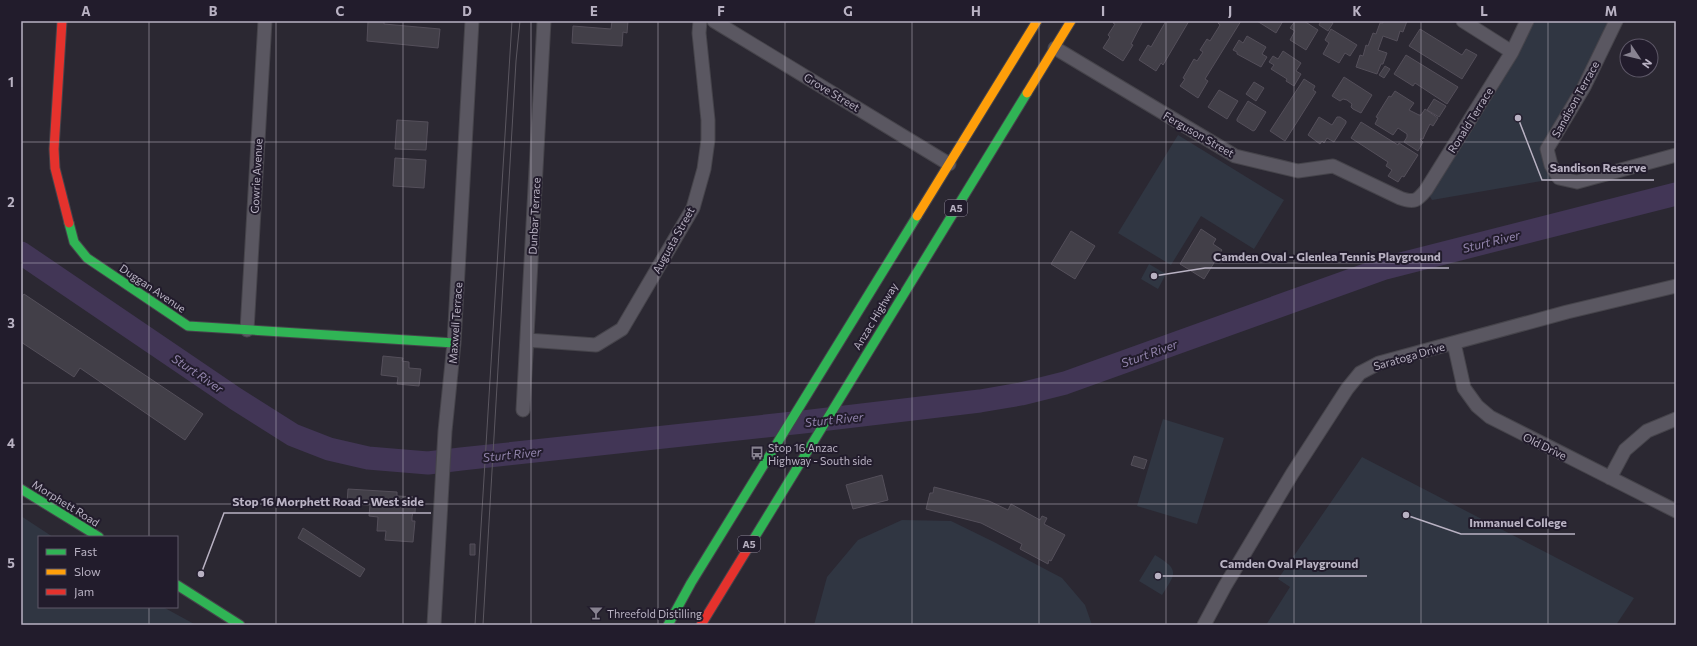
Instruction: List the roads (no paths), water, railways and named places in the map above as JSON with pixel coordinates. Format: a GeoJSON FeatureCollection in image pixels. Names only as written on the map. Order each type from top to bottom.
{"type":"FeatureCollection","features":[{"type":"Feature","properties":{"kind":"main road","name":"Duggan Avenue"},"geometry":{"type":"LineString","coordinates":[[62,21],[54,149],[55,168],[74,242],[87,258],[188,326],[454,344]]}},
{"type":"Feature","properties":{"kind":"main road","name":"Anzac Highway"},"geometry":{"type":"LineString","coordinates":[[668,625],[694,585],[763,466],[933,189],[953,164],[1037,21]]}},
{"type":"Feature","properties":{"kind":"main road","name":"Anzac Highway"},"geometry":{"type":"LineString","coordinates":[[701,625],[714,596],[841,395],[1072,21]]}},
{"type":"Feature","properties":{"kind":"main road"},"geometry":{"type":"LineString","coordinates":[[989,135],[1012,118]]}},
{"type":"Feature","properties":{"kind":"main road"},"geometry":{"type":"LineString","coordinates":[[933,189],[944,188]]}},
{"type":"Feature","properties":{"kind":"main road"},"geometry":{"type":"LineString","coordinates":[[956,188],[967,190]]}},
{"type":"Feature","properties":{"kind":"main road","name":"Morphett Road"},"geometry":{"type":"LineString","coordinates":[[21,489],[97,536]]}},
{"type":"Feature","properties":{"kind":"main road"},"geometry":{"type":"LineString","coordinates":[[178,586],[240,625]]}},
{"type":"Feature","properties":{"kind":"main road"},"geometry":{"type":"LineString","coordinates":[[227,616],[249,625]]}},
{"type":"Feature","properties":{"kind":"street","name":"Gowrie Avenue"},"geometry":{"type":"LineString","coordinates":[[247,330],[265,21]]}},
{"type":"Feature","properties":{"kind":"street","name":"Maxwell Terrace"},"geometry":{"type":"LineString","coordinates":[[434,625],[445,446],[454,344],[472,21]]}},
{"type":"Feature","properties":{"kind":"street","name":"Dunbar Terrace"},"geometry":{"type":"LineString","coordinates":[[523,410],[544,21]]}},
{"type":"Feature","properties":{"kind":"street","name":"Augusta Street"},"geometry":{"type":"LineString","coordinates":[[527,340],[596,345],[622,329],[693,208],[704,169],[708,140],[708,120],[699,33],[700,21]]}},
{"type":"Feature","properties":{"kind":"street","name":"Grove Street"},"geometry":{"type":"LineString","coordinates":[[714,21],[953,164]]}},
{"type":"Feature","properties":{"kind":"street"},"geometry":{"type":"LineString","coordinates":[[1463,21],[1512,52]]}},
{"type":"Feature","properties":{"kind":"street","name":"Ronald Terrace"},"geometry":{"type":"LineString","coordinates":[[1400,198],[1409,201],[1418,199],[1426,190],[1512,52],[1527,21]]}},
{"type":"Feature","properties":{"kind":"street","name":"Sandison Terrace"},"geometry":{"type":"LineString","coordinates":[[1616,21],[1584,86],[1547,149],[1550,165],[1559,178],[1577,182],[1676,155]]}},
{"type":"Feature","properties":{"kind":"street","name":"Ferguson Street"},"geometry":{"type":"LineString","coordinates":[[1055,48],[1235,156],[1298,171],[1333,166],[1400,198]]}},
{"type":"Feature","properties":{"kind":"street","name":"Saratoga Drive"},"geometry":{"type":"LineString","coordinates":[[1204,625],[1225,586],[1292,474],[1347,389],[1360,373],[1379,363],[1567,312],[1676,286]]}},
{"type":"Feature","properties":{"kind":"street","name":"Old Drive"},"geometry":{"type":"LineString","coordinates":[[1454,343],[1464,388],[1477,406],[1490,417],[1676,511]]}},
{"type":"Feature","properties":{"kind":"street"},"geometry":{"type":"LineString","coordinates":[[1610,478],[1625,450],[1647,431],[1676,419]]}},
{"type":"Feature","properties":{"kind":"waterway","name":"Sturt River"},"geometry":{"type":"LineString","coordinates":[[21,253],[236,399],[293,435],[329,449],[368,458],[428,463],[803,422],[980,401],[1021,394],[1065,383],[1385,268],[1676,194]]}},
{"type":"Feature","properties":{"kind":"tram line"},"geometry":{"type":"LineString","coordinates":[[475,625],[512,21]]}},
{"type":"Feature","properties":{"kind":"tram line"},"geometry":{"type":"LineString","coordinates":[[483,625],[516,61],[520,21]]}},
{"type":"Feature","properties":{"kind":"place","name":"Sandison Reserve"},"geometry":{"type":"Point","coordinates":[1518,118]}},
{"type":"Feature","properties":{"kind":"place","name":"Camden Oval - Glenlea Tennis Playground"},"geometry":{"type":"Point","coordinates":[1154,276]}},
{"type":"Feature","properties":{"kind":"place","name":"Stop 16 Anzac Highway - South side"},"geometry":{"type":"Point","coordinates":[757,453]}},
{"type":"Feature","properties":{"kind":"place","name":"Immanuel College"},"geometry":{"type":"Point","coordinates":[1406,515]}},
{"type":"Feature","properties":{"kind":"place","name":"Stop 16 Morphett Road - West side"},"geometry":{"type":"Point","coordinates":[201,574]}},
{"type":"Feature","properties":{"kind":"place","name":"Camden Oval Playground"},"geometry":{"type":"Point","coordinates":[1158,576]}},
{"type":"Feature","properties":{"kind":"place","name":"Threefold Distilling"},"geometry":{"type":"Point","coordinates":[596,613]}}]}
